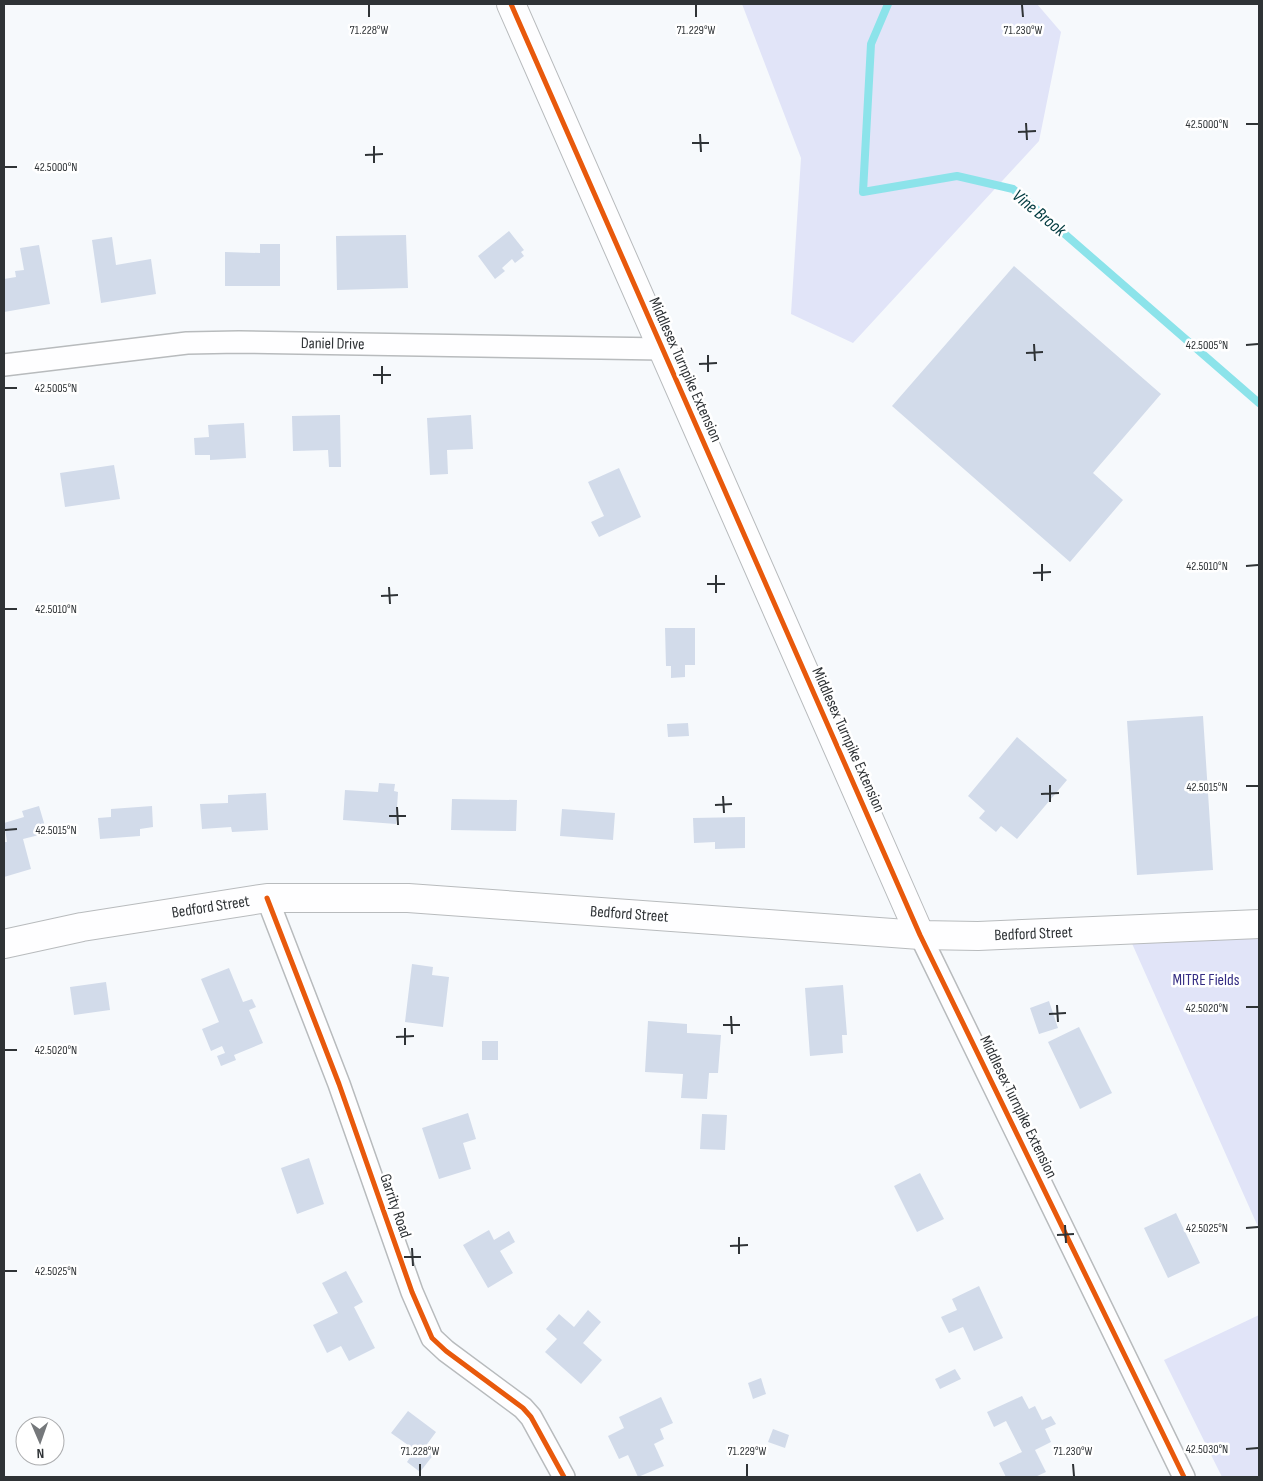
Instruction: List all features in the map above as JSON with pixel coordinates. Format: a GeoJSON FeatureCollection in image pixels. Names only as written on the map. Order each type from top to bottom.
{"type":"FeatureCollection","features":[{"type":"Feature","properties":{"kind":"main road","name":"Middlesex Turnpike Extension"},"geometry":{"type":"LineString","coordinates":[[510,4],[920,935]]}},
{"type":"Feature","properties":{"kind":"main road","name":"Bedford Street"},"geometry":{"type":"LineString","coordinates":[[4,944],[82,927],[267,898],[408,898],[920,935],[978,936],[1259,924]]}},
{"type":"Feature","properties":{"kind":"street","name":"Daniel Drive"},"geometry":{"type":"LineString","coordinates":[[4,366],[187,344],[239,342],[662,349]]}},
{"type":"Feature","properties":{"kind":"street","name":"Garrity Road"},"geometry":{"type":"LineString","coordinates":[[267,898],[339,1084],[412,1292],[432,1338],[446,1351],[524,1408],[531,1417],[564,1477]]}},
{"type":"Feature","properties":{"kind":"street","name":"Middlesex Turnpike Extension"},"geometry":{"type":"LineString","coordinates":[[920,935],[1184,1477]]}},
{"type":"Feature","properties":{"kind":"green space"},"geometry":{"type":"Polygon","coordinates":[[[742,4],[1037,4],[1061,32],[1039,141],[853,343],[791,314],[801,158],[742,4]]]}},
{"type":"Feature","properties":{"kind":"green space","name":"MITRE Fields"},"geometry":{"type":"Polygon","coordinates":[[[1259,924],[1259,1229],[1126,930],[1259,924]]]}},
{"type":"Feature","properties":{"kind":"green space"},"geometry":{"type":"Polygon","coordinates":[[[1259,1315],[1259,1477],[1222,1477],[1164,1360],[1259,1315]]]}},
{"type":"Feature","properties":{"kind":"building"},"geometry":{"type":"Polygon","coordinates":[[[509,231],[524,250],[521,252],[524,256],[515,263],[512,259],[502,268],[505,271],[495,279],[478,256],[509,231]]]}},
{"type":"Feature","properties":{"kind":"building"},"geometry":{"type":"Polygon","coordinates":[[[406,235],[408,288],[337,290],[336,236],[406,235]]]}},
{"type":"Feature","properties":{"kind":"building"},"geometry":{"type":"Polygon","coordinates":[[[112,237],[116,265],[151,259],[156,294],[101,303],[92,240],[112,237]]]}},
{"type":"Feature","properties":{"kind":"building"},"geometry":{"type":"Polygon","coordinates":[[[260,244],[280,244],[280,286],[225,286],[225,252],[260,253],[260,244]]]}},
{"type":"Feature","properties":{"kind":"building"},"geometry":{"type":"Polygon","coordinates":[[[39,245],[50,304],[4,312],[4,279],[16,277],[15,271],[24,270],[20,248],[39,245]]]}},
{"type":"Feature","properties":{"kind":"building"},"geometry":{"type":"Polygon","coordinates":[[[1014,266],[1161,394],[1093,473],[1123,500],[1070,562],[892,406],[1014,266]]]}},
{"type":"Feature","properties":{"kind":"building"},"geometry":{"type":"Polygon","coordinates":[[[340,415],[341,467],[329,467],[328,450],[293,451],[292,416],[340,415]]]}},
{"type":"Feature","properties":{"kind":"building"},"geometry":{"type":"Polygon","coordinates":[[[471,415],[473,449],[447,450],[448,474],[430,475],[427,418],[471,415]]]}},
{"type":"Feature","properties":{"kind":"building"},"geometry":{"type":"Polygon","coordinates":[[[244,423],[246,458],[210,460],[210,455],[195,455],[194,438],[209,437],[208,425],[244,423]]]}},
{"type":"Feature","properties":{"kind":"building"},"geometry":{"type":"Polygon","coordinates":[[[114,465],[120,499],[65,507],[60,473],[114,465]]]}},
{"type":"Feature","properties":{"kind":"building"},"geometry":{"type":"Polygon","coordinates":[[[619,468],[641,517],[599,537],[591,522],[604,516],[588,482],[619,468]]]}},
{"type":"Feature","properties":{"kind":"building"},"geometry":{"type":"Polygon","coordinates":[[[665,628],[695,628],[695,665],[685,665],[685,677],[671,678],[671,666],[666,666],[665,628]]]}},
{"type":"Feature","properties":{"kind":"building"},"geometry":{"type":"Polygon","coordinates":[[[1203,716],[1213,870],[1137,875],[1127,721],[1203,716]]]}},
{"type":"Feature","properties":{"kind":"building"},"geometry":{"type":"Polygon","coordinates":[[[688,723],[689,736],[668,737],[667,724],[688,723]]]}},
{"type":"Feature","properties":{"kind":"building"},"geometry":{"type":"Polygon","coordinates":[[[1017,737],[1067,780],[1017,839],[1001,826],[996,832],[979,818],[985,811],[968,796],[1017,737]]]}},
{"type":"Feature","properties":{"kind":"building"},"geometry":{"type":"Polygon","coordinates":[[[379,783],[395,784],[394,791],[398,792],[396,824],[343,820],[345,790],[378,792],[379,783]]]}},
{"type":"Feature","properties":{"kind":"building"},"geometry":{"type":"Polygon","coordinates":[[[266,793],[268,830],[232,832],[231,827],[202,829],[200,804],[228,803],[228,795],[266,793]]]}},
{"type":"Feature","properties":{"kind":"building"},"geometry":{"type":"Polygon","coordinates":[[[452,799],[517,800],[516,831],[451,830],[452,799]]]}},
{"type":"Feature","properties":{"kind":"building"},"geometry":{"type":"Polygon","coordinates":[[[39,806],[47,833],[23,839],[31,869],[4,877],[4,842],[7,842],[4,823],[24,817],[22,811],[39,806]]]}},
{"type":"Feature","properties":{"kind":"building"},"geometry":{"type":"Polygon","coordinates":[[[152,806],[153,827],[140,829],[140,836],[100,839],[98,818],[111,817],[111,809],[152,806]]]}},
{"type":"Feature","properties":{"kind":"building"},"geometry":{"type":"Polygon","coordinates":[[[562,809],[615,813],[613,840],[560,836],[562,809]]]}},
{"type":"Feature","properties":{"kind":"building"},"geometry":{"type":"Polygon","coordinates":[[[745,817],[745,848],[715,849],[715,842],[694,843],[693,818],[745,817]]]}},
{"type":"Feature","properties":{"kind":"building"},"geometry":{"type":"Polygon","coordinates":[[[412,964],[433,967],[432,975],[449,977],[443,1027],[405,1022],[412,964]]]}},
{"type":"Feature","properties":{"kind":"building"},"geometry":{"type":"Polygon","coordinates":[[[229,968],[243,1002],[252,999],[256,1007],[249,1010],[263,1043],[234,1055],[236,1060],[221,1066],[217,1056],[225,1053],[222,1046],[211,1051],[202,1029],[219,1022],[201,979],[229,968]]]}},
{"type":"Feature","properties":{"kind":"building"},"geometry":{"type":"Polygon","coordinates":[[[106,982],[110,1010],[74,1015],[70,987],[106,982]]]}},
{"type":"Feature","properties":{"kind":"building"},"geometry":{"type":"Polygon","coordinates":[[[843,985],[847,1035],[842,1035],[843,1053],[810,1056],[805,988],[843,985]]]}},
{"type":"Feature","properties":{"kind":"building"},"geometry":{"type":"Polygon","coordinates":[[[1049,1001],[1058,1028],[1039,1034],[1030,1008],[1049,1001]]]}},
{"type":"Feature","properties":{"kind":"building"},"geometry":{"type":"Polygon","coordinates":[[[648,1021],[687,1024],[687,1033],[721,1035],[718,1073],[709,1073],[707,1099],[681,1098],[683,1074],[645,1072],[648,1021]]]}},
{"type":"Feature","properties":{"kind":"building"},"geometry":{"type":"Polygon","coordinates":[[[1079,1027],[1112,1093],[1080,1109],[1048,1042],[1079,1027]]]}},
{"type":"Feature","properties":{"kind":"building"},"geometry":{"type":"Polygon","coordinates":[[[482,1041],[498,1041],[498,1060],[482,1060],[482,1041]]]}},
{"type":"Feature","properties":{"kind":"building"},"geometry":{"type":"Polygon","coordinates":[[[468,1113],[476,1139],[463,1143],[471,1169],[439,1179],[422,1128],[468,1113]]]}},
{"type":"Feature","properties":{"kind":"building"},"geometry":{"type":"Polygon","coordinates":[[[702,1114],[727,1115],[725,1150],[700,1149],[702,1114]]]}},
{"type":"Feature","properties":{"kind":"building"},"geometry":{"type":"Polygon","coordinates":[[[309,1158],[324,1204],[297,1214],[281,1168],[309,1158]]]}},
{"type":"Feature","properties":{"kind":"building"},"geometry":{"type":"Polygon","coordinates":[[[920,1173],[944,1219],[917,1232],[894,1186],[920,1173]]]}},
{"type":"Feature","properties":{"kind":"building"},"geometry":{"type":"Polygon","coordinates":[[[1176,1213],[1200,1263],[1168,1278],[1144,1228],[1176,1213]]]}},
{"type":"Feature","properties":{"kind":"building"},"geometry":{"type":"Polygon","coordinates":[[[489,1230],[494,1240],[509,1231],[515,1242],[500,1251],[513,1273],[488,1288],[463,1245],[489,1230]]]}},
{"type":"Feature","properties":{"kind":"building"},"geometry":{"type":"Polygon","coordinates":[[[346,1271],[363,1302],[354,1307],[375,1348],[349,1361],[341,1346],[327,1353],[313,1325],[338,1313],[322,1283],[346,1271]]]}},
{"type":"Feature","properties":{"kind":"building"},"geometry":{"type":"Polygon","coordinates":[[[979,1286],[1003,1338],[974,1351],[963,1327],[949,1333],[941,1317],[957,1310],[952,1299],[979,1286]]]}},
{"type":"Feature","properties":{"kind":"building"},"geometry":{"type":"Polygon","coordinates":[[[588,1310],[601,1322],[583,1343],[602,1360],[581,1384],[545,1352],[557,1339],[546,1329],[559,1314],[574,1327],[588,1310]]]}},
{"type":"Feature","properties":{"kind":"building"},"geometry":{"type":"Polygon","coordinates":[[[955,1369],[961,1379],[940,1389],[935,1379],[955,1369]]]}},
{"type":"Feature","properties":{"kind":"building"},"geometry":{"type":"Polygon","coordinates":[[[761,1378],[766,1394],[753,1399],[748,1383],[761,1378]]]}},
{"type":"Feature","properties":{"kind":"building"},"geometry":{"type":"Polygon","coordinates":[[[1022,1396],[1029,1409],[1035,1406],[1042,1420],[1051,1416],[1056,1424],[1045,1429],[1051,1442],[1035,1450],[1046,1472],[1035,1477],[1006,1477],[999,1463],[1022,1452],[1006,1421],[994,1427],[987,1412],[1022,1396]]]}},
{"type":"Feature","properties":{"kind":"building"},"geometry":{"type":"Polygon","coordinates":[[[661,1397],[673,1423],[660,1429],[664,1439],[654,1444],[664,1466],[638,1477],[628,1455],[619,1459],[608,1436],[624,1428],[619,1417],[661,1397]]]}},
{"type":"Feature","properties":{"kind":"building"},"geometry":{"type":"Polygon","coordinates":[[[408,1411],[436,1432],[425,1447],[434,1454],[420,1472],[407,1462],[415,1450],[391,1433],[408,1411]]]}},
{"type":"Feature","properties":{"kind":"building"},"geometry":{"type":"Polygon","coordinates":[[[773,1429],[789,1435],[785,1448],[768,1442],[773,1429]]]}},
{"type":"Feature","properties":{"kind":"waterway","name":"Vine Brook"},"geometry":{"type":"LineString","coordinates":[[888,4],[871,44],[863,192],[957,176],[1013,189],[1259,403]]}},
{"type":"Feature","properties":{"kind":"cycle path"},"geometry":{"type":"LineString","coordinates":[[511,4],[920,935],[1184,1477]]}},
{"type":"Feature","properties":{"kind":"cycle path"},"geometry":{"type":"LineString","coordinates":[[267,898],[339,1084],[412,1292],[432,1338],[446,1351],[523,1408],[531,1417],[564,1477]]}}]}
